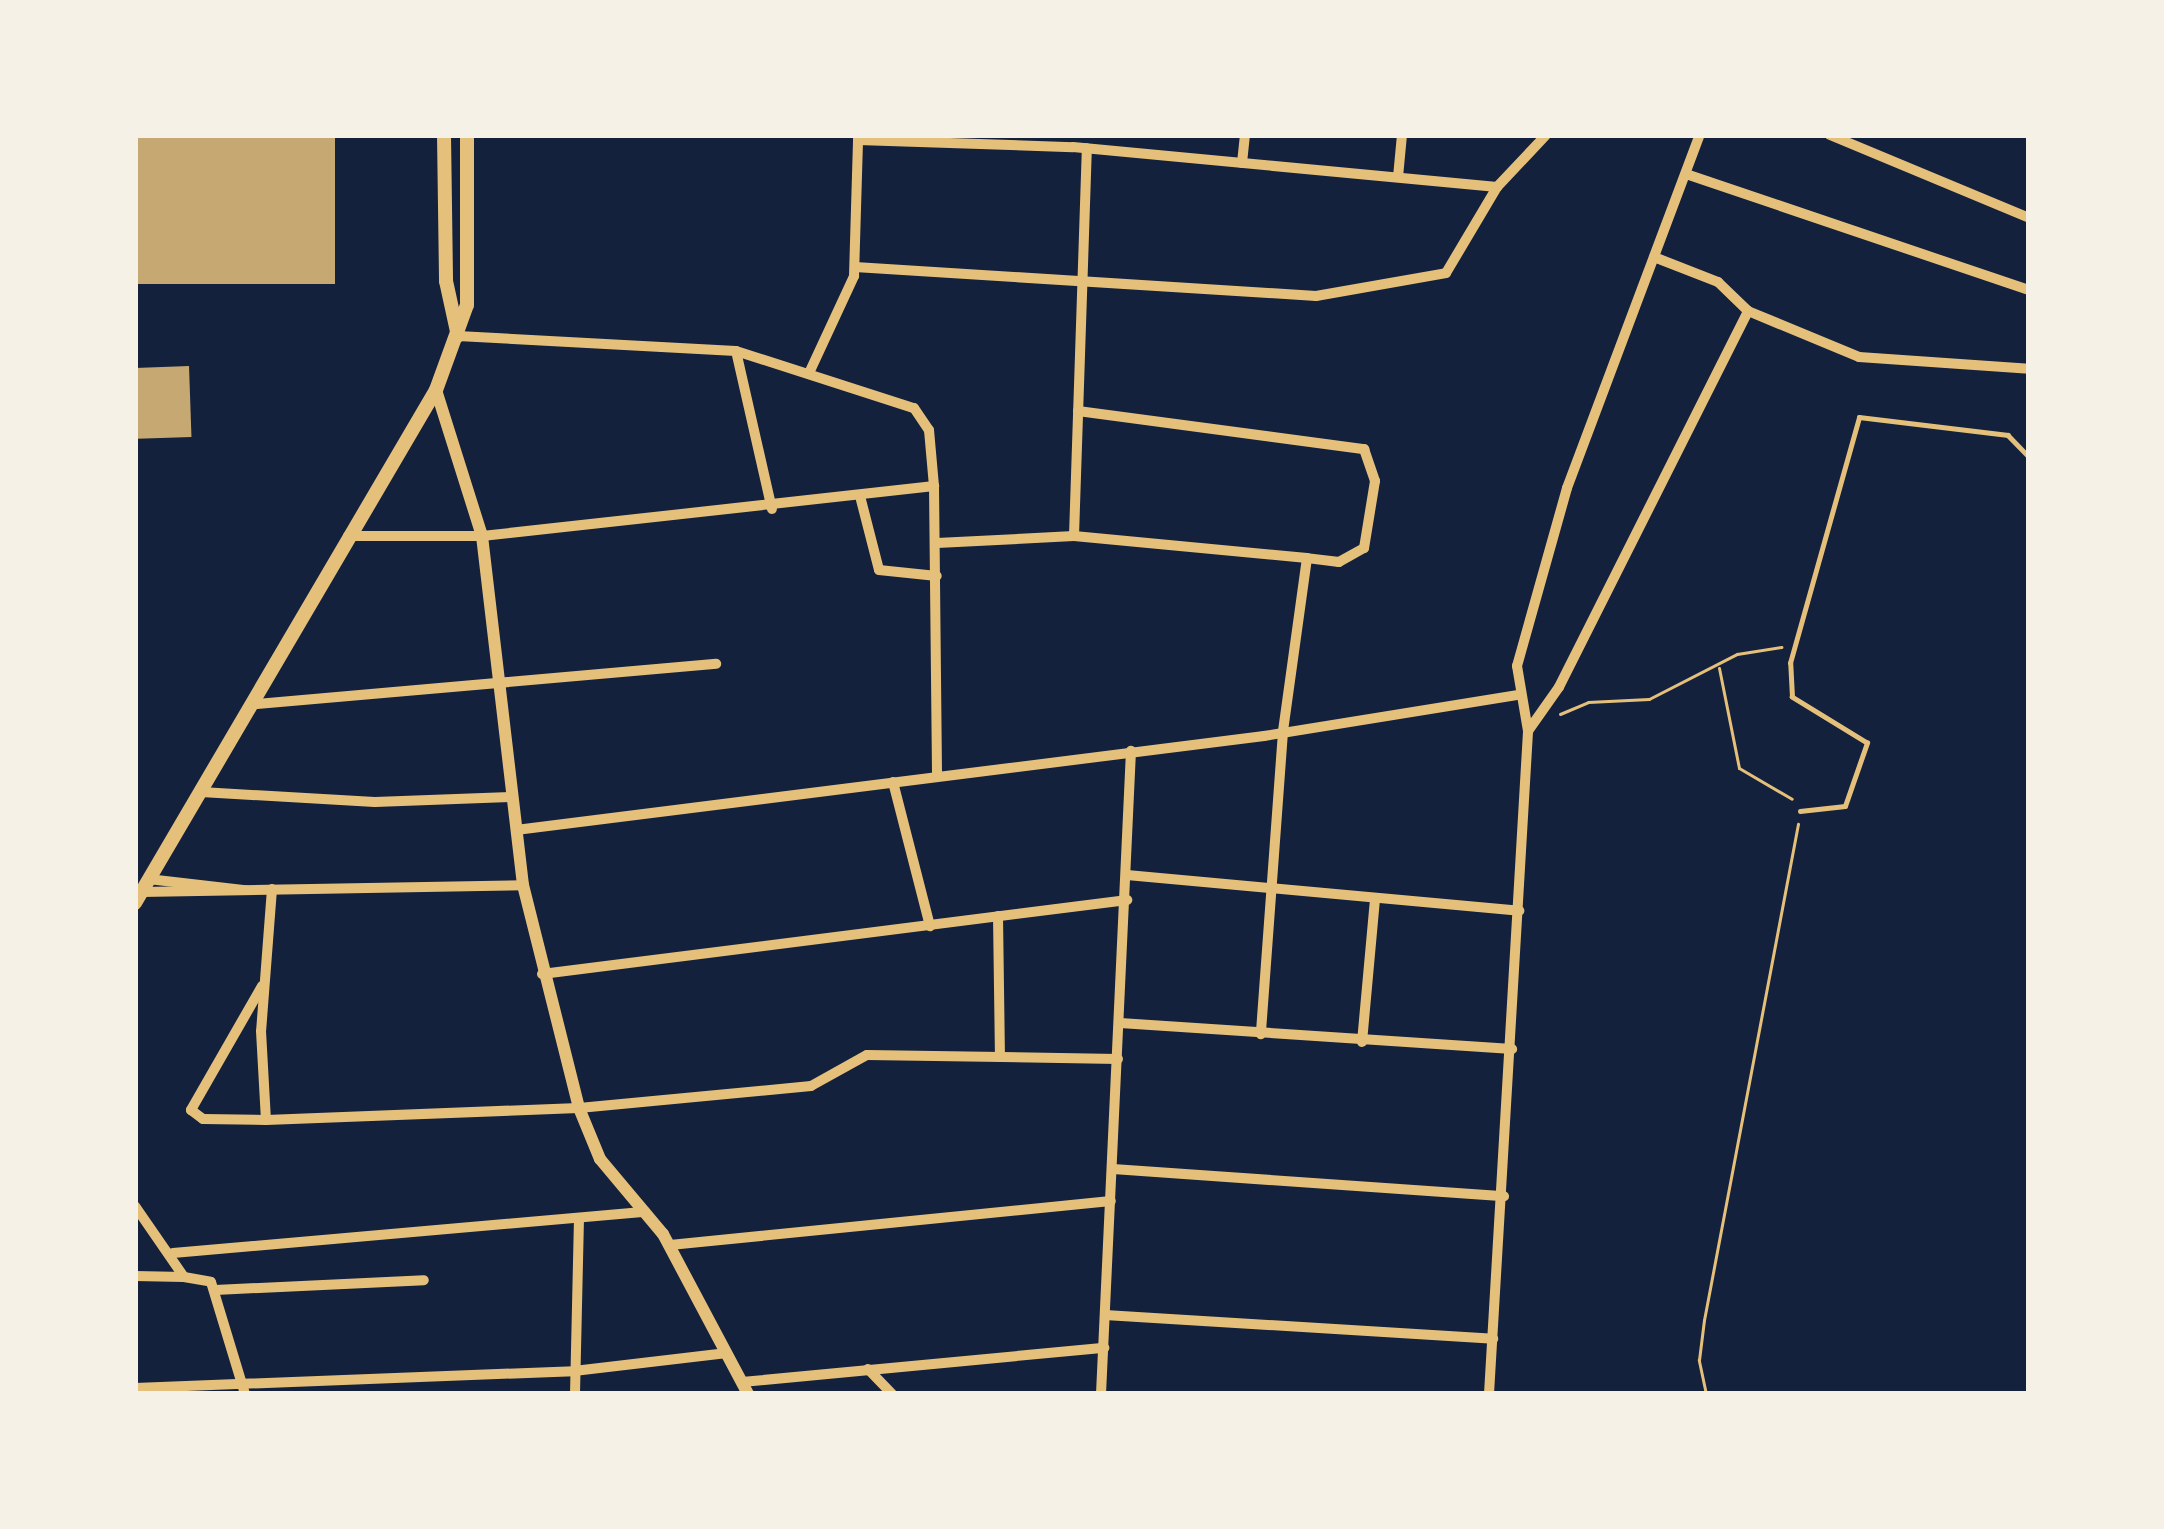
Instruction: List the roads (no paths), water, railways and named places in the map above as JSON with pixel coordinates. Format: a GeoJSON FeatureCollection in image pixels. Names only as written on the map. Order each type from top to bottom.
{"type":"FeatureCollection","features":[{"type":"Feature","properties":{"kind":"main road"},"geometry":{"type":"LineString","coordinates":[[444,135],[446,281],[458,336]]}},
{"type":"Feature","properties":{"kind":"main road"},"geometry":{"type":"LineString","coordinates":[[141,892],[257,704],[345,536],[436,390],[458,336],[470,267],[467,135]]}},
{"type":"Feature","properties":{"kind":"street"},"geometry":{"type":"LineString","coordinates":[[1242,163],[1245,135]]}},
{"type":"Feature","properties":{"kind":"street"},"geometry":{"type":"LineString","coordinates":[[1398,177],[1402,135]]}},
{"type":"Feature","properties":{"kind":"street"},"geometry":{"type":"LineString","coordinates":[[855,267],[1299,297],[1424,282],[1454,265],[1497,187],[1546,135]]}},
{"type":"Feature","properties":{"kind":"street"},"geometry":{"type":"LineString","coordinates":[[1490,1394],[1528,730],[1517,695],[1517,666],[1567,488],[1700,135]]}},
{"type":"Feature","properties":{"kind":"street"},"geometry":{"type":"LineString","coordinates":[[1830,135],[2029,218]]}},
{"type":"Feature","properties":{"kind":"street"},"geometry":{"type":"LineString","coordinates":[[810,370],[855,267],[858,138],[1047,140],[1087,148],[1497,187]]}},
{"type":"Feature","properties":{"kind":"street"},"geometry":{"type":"LineString","coordinates":[[1074,536],[1087,148]]}},
{"type":"Feature","properties":{"kind":"street"},"geometry":{"type":"LineString","coordinates":[[1686,174],[2029,290]]}},
{"type":"Feature","properties":{"kind":"street"},"geometry":{"type":"LineString","coordinates":[[1654,256],[1718,282],[1748,311],[1859,357],[2029,369]]}},
{"type":"Feature","properties":{"kind":"street"},"geometry":{"type":"LineString","coordinates":[[1528,730],[1559,687],[1748,311]]}},
{"type":"Feature","properties":{"kind":"street"},"geometry":{"type":"LineString","coordinates":[[458,336],[736,351],[810,370],[914,408],[929,430],[934,486],[938,776]]}},
{"type":"Feature","properties":{"kind":"street"},"geometry":{"type":"LineString","coordinates":[[736,351],[772,509]]}},
{"type":"Feature","properties":{"kind":"street"},"geometry":{"type":"LineString","coordinates":[[436,390],[482,536],[523,885],[579,1108],[592,1146],[670,1245],[745,1388],[868,1369],[1103,1348]]}},
{"type":"Feature","properties":{"kind":"street"},"geometry":{"type":"LineString","coordinates":[[937,543],[1074,536],[1339,562],[1364,548],[1375,481],[1364,449],[1078,411]]}},
{"type":"Feature","properties":{"kind":"street"},"geometry":{"type":"LineString","coordinates":[[345,536],[482,536],[772,509],[934,486]]}},
{"type":"Feature","properties":{"kind":"street"},"geometry":{"type":"LineString","coordinates":[[860,496],[878,570],[937,576]]}},
{"type":"Feature","properties":{"kind":"street"},"geometry":{"type":"LineString","coordinates":[[1261,1034],[1276,891],[1283,732],[1307,559]]}},
{"type":"Feature","properties":{"kind":"street"},"geometry":{"type":"LineString","coordinates":[[257,704],[497,689],[716,664]]}},
{"type":"Feature","properties":{"kind":"street"},"geometry":{"type":"LineString","coordinates":[[516,830],[1283,732],[1517,695]]}},
{"type":"Feature","properties":{"kind":"street"},"geometry":{"type":"LineString","coordinates":[[1101,1394],[1131,751]]}},
{"type":"Feature","properties":{"kind":"street"},"geometry":{"type":"LineString","coordinates":[[893,782],[930,926]]}},
{"type":"Feature","properties":{"kind":"street"},"geometry":{"type":"LineString","coordinates":[[202,792],[375,802],[512,796]]}},
{"type":"Feature","properties":{"kind":"street"},"geometry":{"type":"LineString","coordinates":[[1127,875],[1519,911]]}},
{"type":"Feature","properties":{"kind":"street"},"geometry":{"type":"LineString","coordinates":[[141,892],[523,885]]}},
{"type":"Feature","properties":{"kind":"street"},"geometry":{"type":"LineString","coordinates":[[266,1120],[264,983],[272,890]]}},
{"type":"Feature","properties":{"kind":"street"},"geometry":{"type":"LineString","coordinates":[[1362,1042],[1375,899]]}},
{"type":"Feature","properties":{"kind":"street"},"geometry":{"type":"LineString","coordinates":[[542,974],[1126,900]]}},
{"type":"Feature","properties":{"kind":"street"},"geometry":{"type":"LineString","coordinates":[[998,916],[1000,1058]]}},
{"type":"Feature","properties":{"kind":"street"},"geometry":{"type":"LineString","coordinates":[[264,983],[191,1110],[202,1119],[579,1108],[811,1086],[867,1055],[1118,1059]]}},
{"type":"Feature","properties":{"kind":"street"},"geometry":{"type":"LineString","coordinates":[[1120,1024],[1512,1049]]}},
{"type":"Feature","properties":{"kind":"street"},"geometry":{"type":"LineString","coordinates":[[1113,1169],[1504,1196]]}},
{"type":"Feature","properties":{"kind":"street"},"geometry":{"type":"LineString","coordinates":[[670,1245],[1111,1201]]}},
{"type":"Feature","properties":{"kind":"street"},"geometry":{"type":"LineString","coordinates":[[135,1206],[173,1253],[184,1277]]}},
{"type":"Feature","properties":{"kind":"street"},"geometry":{"type":"LineString","coordinates":[[173,1253],[645,1212]]}},
{"type":"Feature","properties":{"kind":"street"},"geometry":{"type":"LineString","coordinates":[[574,1394],[579,1220]]}},
{"type":"Feature","properties":{"kind":"street"},"geometry":{"type":"LineString","coordinates":[[135,1276],[184,1277],[215,1290],[424,1280]]}},
{"type":"Feature","properties":{"kind":"street"},"geometry":{"type":"LineString","coordinates":[[215,1290],[245,1394]]}},
{"type":"Feature","properties":{"kind":"street"},"geometry":{"type":"LineString","coordinates":[[1105,1316],[1493,1339]]}},
{"type":"Feature","properties":{"kind":"street"},"geometry":{"type":"LineString","coordinates":[[135,1388],[240,1380],[574,1371],[727,1354]]}},
{"type":"Feature","properties":{"kind":"street"},"geometry":{"type":"LineString","coordinates":[[868,1369],[892,1394]]}},
{"type":"Feature","properties":{"kind":"lane"},"geometry":{"type":"LineString","coordinates":[[1800,811],[1845,806],[1868,743],[1792,697],[1795,648],[1859,417],[2008,435],[2029,458]]}}]}
